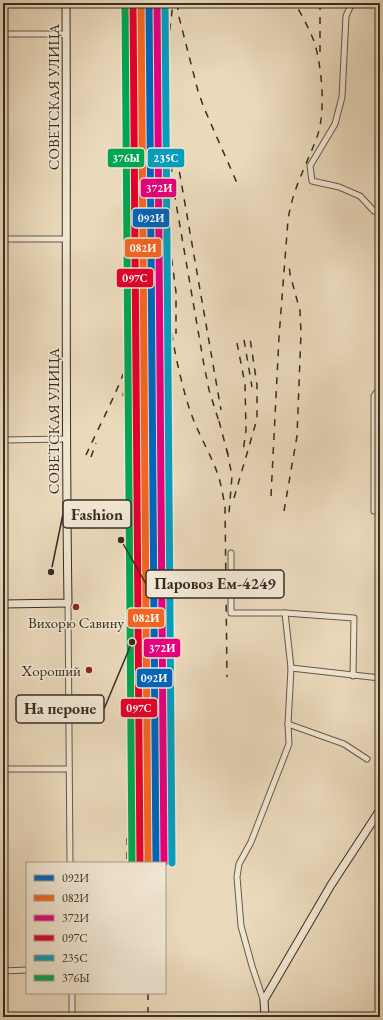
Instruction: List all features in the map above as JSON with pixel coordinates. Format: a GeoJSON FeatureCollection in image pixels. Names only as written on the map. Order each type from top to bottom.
{"type":"FeatureCollection","features":[{"type":"Feature","properties":{"kind":"street","name":"СОВЕТСКАЯ УЛИЦА"},"geometry":{"type":"LineString","coordinates":[[66,3],[66,439],[70,862]]}},
{"type":"Feature","properties":{"kind":"street"},"geometry":{"type":"LineString","coordinates":[[352,3],[346,16],[342,97],[335,124],[310,166],[312,181],[339,187],[360,196],[374,211],[380,208]]}},
{"type":"Feature","properties":{"kind":"street"},"geometry":{"type":"LineString","coordinates":[[3,34],[66,34]]}},
{"type":"Feature","properties":{"kind":"street"},"geometry":{"type":"LineString","coordinates":[[3,239],[66,239]]}},
{"type":"Feature","properties":{"kind":"street"},"geometry":{"type":"LineString","coordinates":[[374,511],[374,396],[380,389]]}},
{"type":"Feature","properties":{"kind":"street"},"geometry":{"type":"LineString","coordinates":[[3,440],[66,439]]}},
{"type":"Feature","properties":{"kind":"street"},"geometry":{"type":"LineString","coordinates":[[231,553],[231,613],[285,613],[354,618],[354,676]]}},
{"type":"Feature","properties":{"kind":"street"},"geometry":{"type":"LineString","coordinates":[[3,604],[68,603]]}},
{"type":"Feature","properties":{"kind":"street"},"geometry":{"type":"LineString","coordinates":[[269,1017],[252,966],[241,926],[237,877],[239,864],[251,842],[289,744],[288,724],[291,668],[285,613]]}},
{"type":"Feature","properties":{"kind":"street"},"geometry":{"type":"LineString","coordinates":[[291,668],[380,678]]}},
{"type":"Feature","properties":{"kind":"street"},"geometry":{"type":"LineString","coordinates":[[288,724],[344,744],[367,759]]}},
{"type":"Feature","properties":{"kind":"street"},"geometry":{"type":"LineString","coordinates":[[3,769],[69,769]]}},
{"type":"Feature","properties":{"kind":"street"},"geometry":{"type":"LineString","coordinates":[[265,1017],[264,1000],[331,885],[380,810]]}},
{"type":"Feature","properties":{"kind":"street"},"geometry":{"type":"LineString","coordinates":[[3,971],[26,970]]}},
{"type":"Feature","properties":{"kind":"street"},"geometry":{"type":"LineString","coordinates":[[72,994],[72,1017]]}},
{"type":"Feature","properties":{"kind":"railway"},"geometry":{"type":"LineString","coordinates":[[137,3],[139,252],[141,311]]}},
{"type":"Feature","properties":{"kind":"railway"},"geometry":{"type":"LineString","coordinates":[[162,128],[165,70],[173,3]]}},
{"type":"Feature","properties":{"kind":"railway"},"geometry":{"type":"LineString","coordinates":[[177,3],[179,17],[198,91],[237,183]]}},
{"type":"Feature","properties":{"kind":"railway"},"geometry":{"type":"LineString","coordinates":[[271,496],[279,337],[288,220],[296,187],[320,127],[322,103],[320,66],[315,44],[295,3]]}},
{"type":"Feature","properties":{"kind":"railway"},"geometry":{"type":"LineString","coordinates":[[320,3],[320,53]]}},
{"type":"Feature","properties":{"kind":"railway"},"geometry":{"type":"LineString","coordinates":[[162,124],[165,276],[172,336],[188,404],[217,472],[225,507],[227,677]]}},
{"type":"Feature","properties":{"kind":"railway"},"geometry":{"type":"LineString","coordinates":[[171,151],[172,179],[204,365],[209,390],[220,425]]}},
{"type":"Feature","properties":{"kind":"railway"},"geometry":{"type":"LineString","coordinates":[[177,158],[221,410]]}},
{"type":"Feature","properties":{"kind":"railway"},"geometry":{"type":"LineString","coordinates":[[168,231],[176,292],[176,334]]}},
{"type":"Feature","properties":{"kind":"railway"},"geometry":{"type":"LineString","coordinates":[[284,511],[297,436],[301,333],[300,311],[290,274],[289,264]]}},
{"type":"Feature","properties":{"kind":"railway"},"geometry":{"type":"LineString","coordinates":[[146,862],[142,375],[148,295]]}},
{"type":"Feature","properties":{"kind":"railway"},"geometry":{"type":"LineString","coordinates":[[86,455],[112,401],[128,363],[138,324],[140,305]]}},
{"type":"Feature","properties":{"kind":"railway"},"geometry":{"type":"LineString","coordinates":[[234,498],[257,419],[257,385],[250,338]]}},
{"type":"Feature","properties":{"kind":"railway"},"geometry":{"type":"LineString","coordinates":[[244,340],[252,387]]}},
{"type":"Feature","properties":{"kind":"railway"},"geometry":{"type":"LineString","coordinates":[[237,343],[245,384],[246,430],[243,452]]}},
{"type":"Feature","properties":{"kind":"railway"},"geometry":{"type":"LineString","coordinates":[[130,407],[135,354]]}},
{"type":"Feature","properties":{"kind":"railway"},"geometry":{"type":"LineString","coordinates":[[123,396],[128,369]]}},
{"type":"Feature","properties":{"kind":"railway"},"geometry":{"type":"LineString","coordinates":[[219,421],[228,455]]}},
{"type":"Feature","properties":{"kind":"railway"},"geometry":{"type":"LineString","coordinates":[[128,462],[138,423]]}},
{"type":"Feature","properties":{"kind":"railway"},"geometry":{"type":"LineString","coordinates":[[91,457],[96,443]]}},
{"type":"Feature","properties":{"kind":"railway"},"geometry":{"type":"LineString","coordinates":[[227,450],[232,476],[229,513]]}},
{"type":"Feature","properties":{"kind":"railway"},"geometry":{"type":"LineString","coordinates":[[127,838],[127,862]]}},
{"type":"Feature","properties":{"kind":"railway"},"geometry":{"type":"LineString","coordinates":[[148,994],[148,1017]]}},
{"type":"Feature","properties":{"kind":"transit line","name":"376Ы"},"geometry":{"type":"LineString","coordinates":[[125,3],[132,862]]}},
{"type":"Feature","properties":{"kind":"transit line","name":"097С"},"geometry":{"type":"LineString","coordinates":[[133,3],[140,862]]}},
{"type":"Feature","properties":{"kind":"transit line","name":"082И"},"geometry":{"type":"LineString","coordinates":[[141,3],[148,862]]}},
{"type":"Feature","properties":{"kind":"transit line","name":"092И"},"geometry":{"type":"LineString","coordinates":[[149,3],[156,862]]}},
{"type":"Feature","properties":{"kind":"transit line","name":"372И"},"geometry":{"type":"LineString","coordinates":[[157,3],[164,862]]}},
{"type":"Feature","properties":{"kind":"transit line","name":"235С"},"geometry":{"type":"LineString","coordinates":[[165,3],[172,863]]}},
{"type":"Feature","properties":{"kind":"place","name":"Паровоз Ем-4249"},"geometry":{"type":"Point","coordinates":[121,540]}},
{"type":"Feature","properties":{"kind":"place","name":"Fashion"},"geometry":{"type":"Point","coordinates":[51,572]}},
{"type":"Feature","properties":{"kind":"place","name":"Вихорю Савину"},"geometry":{"type":"Point","coordinates":[76,607]}},
{"type":"Feature","properties":{"kind":"place","name":"На пероне"},"geometry":{"type":"Point","coordinates":[132,642]}},
{"type":"Feature","properties":{"kind":"place","name":"Хороший"},"geometry":{"type":"Point","coordinates":[89,670]}}]}
